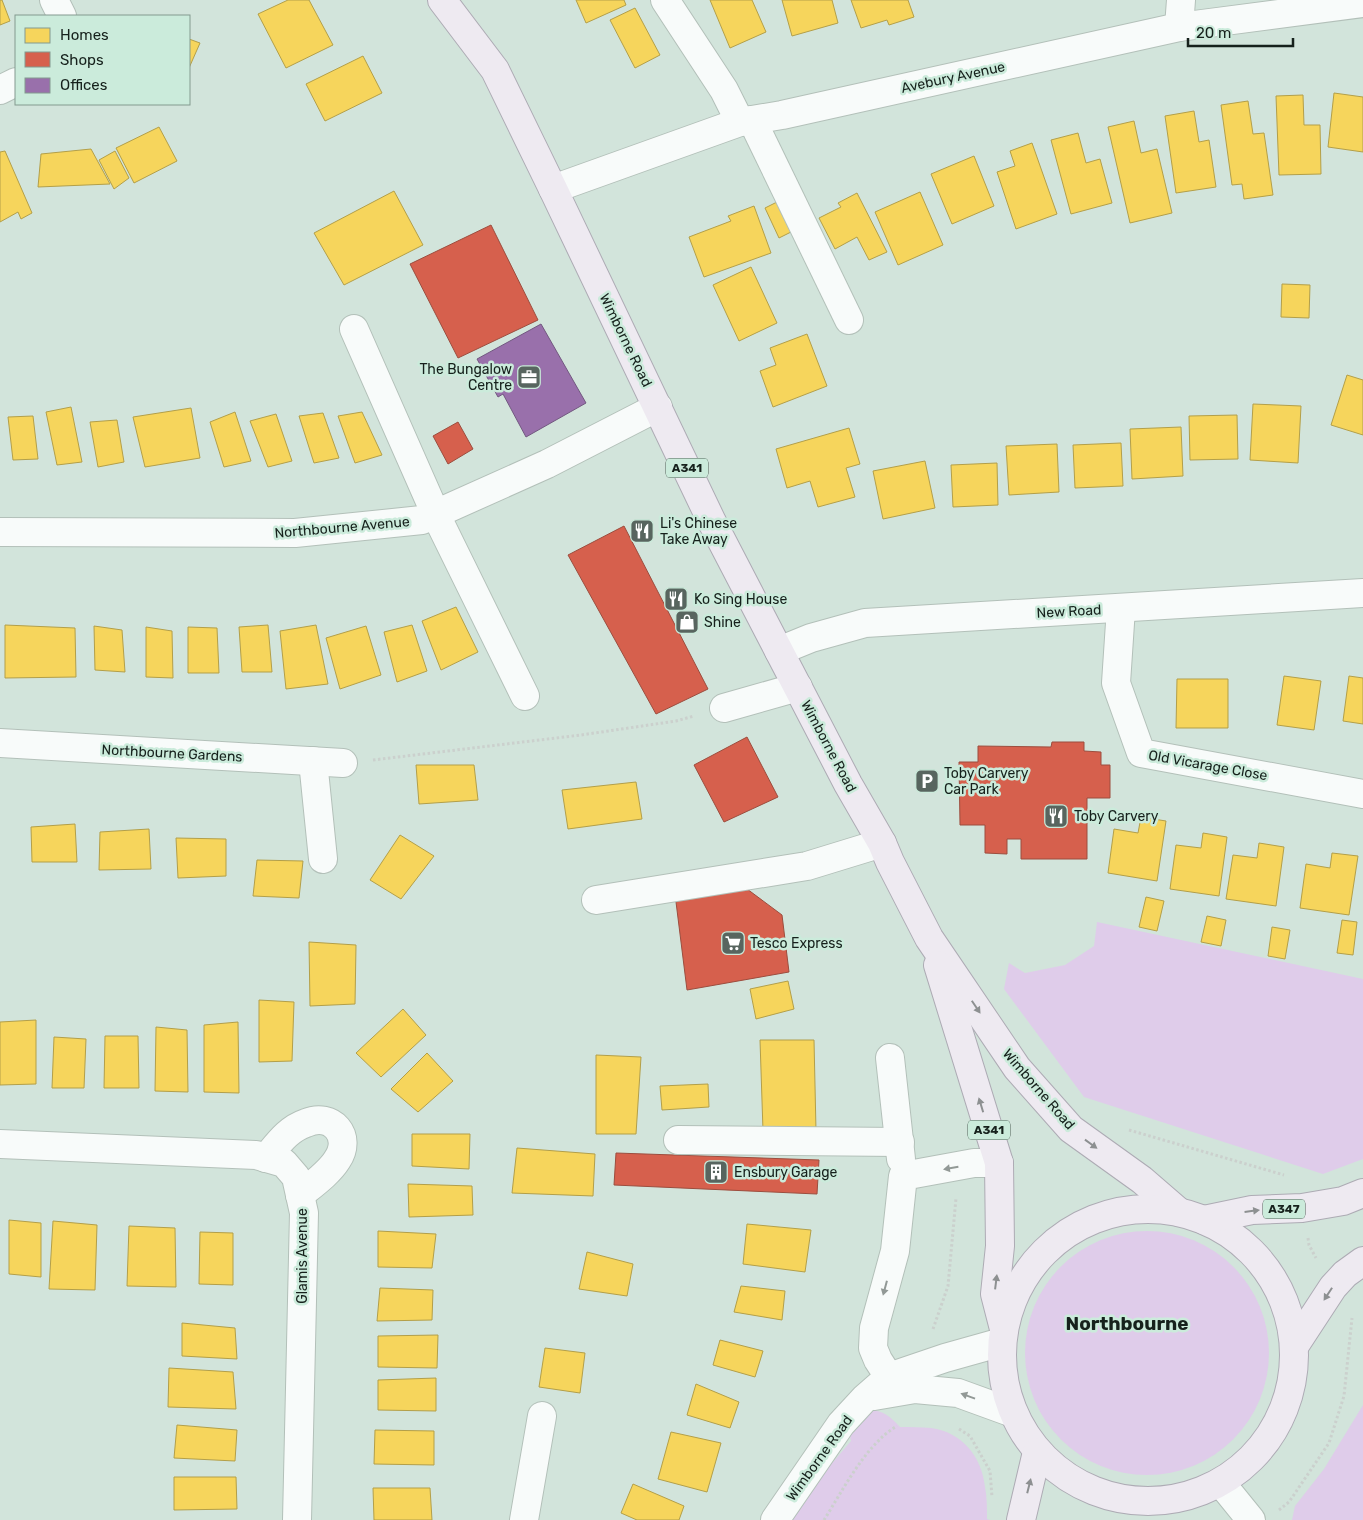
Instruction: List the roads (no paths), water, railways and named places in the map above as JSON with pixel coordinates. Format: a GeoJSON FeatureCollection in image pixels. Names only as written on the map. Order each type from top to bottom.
{"type":"FeatureCollection","features":[{"type":"Feature","properties":{"kind":"main road","name":"Wimborne Road"},"geometry":{"type":"LineString","coordinates":[[442,0],[495,70],[554,189],[712,522],[848,784],[882,843],[929,938],[1017,1068],[1071,1129],[1192,1216]]}},
{"type":"Feature","properties":{"kind":"main road","name":"Wimborne Road"},"geometry":{"type":"LineString","coordinates":[[929,938],[999,1163],[1000,1246],[995,1294],[1003,1336]]}},
{"type":"Feature","properties":{"kind":"main road","name":"A347"},"geometry":{"type":"LineString","coordinates":[[1192,1216],[1252,1210],[1302,1208],[1343,1201],[1363,1193]]}},
{"type":"Feature","properties":{"kind":"main road"},"geometry":{"type":"LineString","coordinates":[[1135,1520],[1221,1483],[1254,1458],[1278,1425],[1292,1386],[1295,1345],[1286,1305],[1267,1269],[1239,1240],[1192,1216],[1146,1209],[1113,1213],[1081,1225],[1053,1243],[1030,1268],[1014,1297],[1003,1336],[1002,1366],[1006,1390],[1014,1413],[1024,1433],[1037,1452],[1068,1478],[1104,1496],[1143,1503],[1183,1498]]}},
{"type":"Feature","properties":{"kind":"main road"},"geometry":{"type":"LineString","coordinates":[[1295,1345],[1333,1287],[1345,1274],[1363,1261]]}},
{"type":"Feature","properties":{"kind":"main road"},"geometry":{"type":"LineString","coordinates":[[1021,1520],[1037,1452]]}},
{"type":"Feature","properties":{"kind":"street"},"geometry":{"type":"LineString","coordinates":[[54,0],[62,15]]}},
{"type":"Feature","properties":{"kind":"street"},"geometry":{"type":"LineString","coordinates":[[665,0],[746,121],[849,320]]}},
{"type":"Feature","properties":{"kind":"street"},"geometry":{"type":"LineString","coordinates":[[1179,27],[1181,0]]}},
{"type":"Feature","properties":{"kind":"street","name":"Avebury Avenue"},"geometry":{"type":"LineString","coordinates":[[554,189],[746,121],[782,115],[1179,27],[1363,3]]}},
{"type":"Feature","properties":{"kind":"street"},"geometry":{"type":"LineString","coordinates":[[0,90],[15,82]]}},
{"type":"Feature","properties":{"kind":"street"},"geometry":{"type":"LineString","coordinates":[[354,329],[436,515],[525,696]]}},
{"type":"Feature","properties":{"kind":"street","name":"Northbourne Avenue"},"geometry":{"type":"LineString","coordinates":[[0,532],[294,533],[422,520],[547,464],[658,407]]}},
{"type":"Feature","properties":{"kind":"street","name":"New Road"},"geometry":{"type":"LineString","coordinates":[[779,652],[811,638],[865,623],[1363,592]]}},
{"type":"Feature","properties":{"kind":"street","name":"Old Vicarage Close"},"geometry":{"type":"LineString","coordinates":[[1121,608],[1116,683],[1142,753],[1363,794]]}},
{"type":"Feature","properties":{"kind":"street","name":"Wimborne Road"},"geometry":{"type":"LineString","coordinates":[[724,708],[798,687]]}},
{"type":"Feature","properties":{"kind":"street","name":"Northbourne Gardens"},"geometry":{"type":"LineString","coordinates":[[0,743],[344,763]]}},
{"type":"Feature","properties":{"kind":"street"},"geometry":{"type":"LineString","coordinates":[[314,761],[322,859]]}},
{"type":"Feature","properties":{"kind":"street"},"geometry":{"type":"LineString","coordinates":[[596,900],[807,866],[882,843]]}},
{"type":"Feature","properties":{"kind":"street"},"geometry":{"type":"LineString","coordinates":[[890,1058],[903,1176],[895,1250],[874,1328],[873,1348],[878,1360],[890,1377]]}},
{"type":"Feature","properties":{"kind":"street"},"geometry":{"type":"LineString","coordinates":[[266,1158],[289,1132],[306,1122],[320,1120],[329,1122],[338,1128],[343,1138],[343,1149],[337,1161],[300,1195]]}},
{"type":"Feature","properties":{"kind":"street"},"geometry":{"type":"LineString","coordinates":[[678,1140],[900,1142]]}},
{"type":"Feature","properties":{"kind":"street","name":"Glamis Avenue"},"geometry":{"type":"LineString","coordinates":[[0,1144],[256,1155],[284,1163],[296,1177],[304,1213],[297,1520]]}},
{"type":"Feature","properties":{"kind":"street"},"geometry":{"type":"LineString","coordinates":[[903,1176],[974,1163],[999,1163]]}},
{"type":"Feature","properties":{"kind":"street","name":"Wimborne Road"},"geometry":{"type":"LineString","coordinates":[[775,1520],[841,1424],[865,1398],[890,1377],[1003,1336]]}},
{"type":"Feature","properties":{"kind":"street"},"geometry":{"type":"LineString","coordinates":[[865,1398],[915,1389],[958,1393],[1014,1413]]}},
{"type":"Feature","properties":{"kind":"street"},"geometry":{"type":"LineString","coordinates":[[524,1520],[542,1416]]}},
{"type":"Feature","properties":{"kind":"street"},"geometry":{"type":"LineString","coordinates":[[1221,1483],[1263,1517]]}},
{"type":"Feature","properties":{"kind":"place","name":"The Bungalow Centre"},"geometry":{"type":"Point","coordinates":[529,377]}},
{"type":"Feature","properties":{"kind":"place","name":"Li's Chinese Take Away"},"geometry":{"type":"Point","coordinates":[642,531]}},
{"type":"Feature","properties":{"kind":"place","name":"Ko Sing House"},"geometry":{"type":"Point","coordinates":[676,599]}},
{"type":"Feature","properties":{"kind":"place","name":"Shine"},"geometry":{"type":"Point","coordinates":[687,622]}},
{"type":"Feature","properties":{"kind":"place","name":"Toby Carvery Car Park"},"geometry":{"type":"Point","coordinates":[927,781]}},
{"type":"Feature","properties":{"kind":"place","name":"Toby Carvery"},"geometry":{"type":"Point","coordinates":[1056,816]}},
{"type":"Feature","properties":{"kind":"place","name":"Tesco Express"},"geometry":{"type":"Point","coordinates":[733,943]}},
{"type":"Feature","properties":{"kind":"place","name":"Ensbury Garage"},"geometry":{"type":"Point","coordinates":[716,1172]}},
{"type":"Feature","properties":{"kind":"district","name":"Northbourne"},"geometry":{"type":"Point","coordinates":[1127,1323]}}]}
